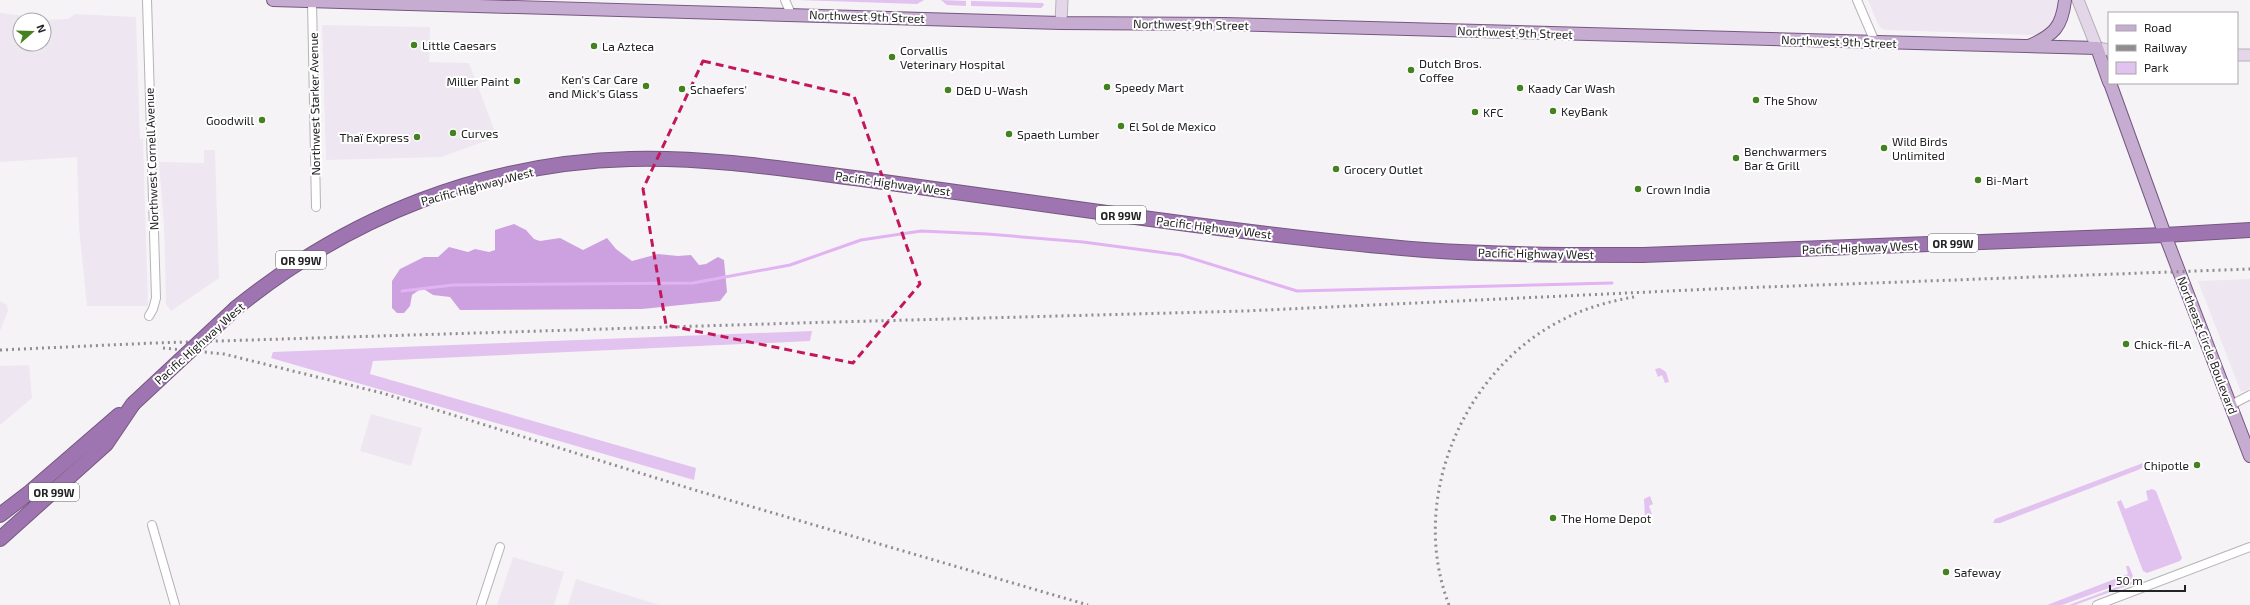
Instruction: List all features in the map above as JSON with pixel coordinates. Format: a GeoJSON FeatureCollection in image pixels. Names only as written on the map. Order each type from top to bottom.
{"type":"FeatureCollection","features":[{"type":"Feature","properties":{"kind":"highway","name":"Pacific Highway West"},"geometry":{"type":"LineString","coordinates":[[133,404],[236,308],[269,281],[317,249],[370,221],[410,204],[486,180],[526,171],[595,161],[631,159],[689,160],[778,168],[1267,234],[1428,250],[1569,255],[1643,254],[2165,235],[2250,230]]}},
{"type":"Feature","properties":{"kind":"highway","name":"OR 99W"},"geometry":{"type":"LineString","coordinates":[[0,515],[36,487],[133,404]]}},
{"type":"Feature","properties":{"kind":"highway","name":"OR 99W"},"geometry":{"type":"LineString","coordinates":[[0,539],[106,444],[133,404]]}},
{"type":"Feature","properties":{"kind":"main road","name":"Northwest 9th Street"},"geometry":{"type":"LineString","coordinates":[[273,0],[445,2],[1061,23],[1225,24],[2103,49]]}},
{"type":"Feature","properties":{"kind":"main road"},"geometry":{"type":"LineString","coordinates":[[1061,23],[1062,0]]}},
{"type":"Feature","properties":{"kind":"main road"},"geometry":{"type":"LineString","coordinates":[[2027,47],[2041,41],[2058,27],[2065,0]]}},
{"type":"Feature","properties":{"kind":"main road"},"geometry":{"type":"LineString","coordinates":[[2078,0],[2103,49]]}},
{"type":"Feature","properties":{"kind":"main road","name":"Northeast Circle Boulevard"},"geometry":{"type":"LineString","coordinates":[[2103,49],[2108,76]]}},
{"type":"Feature","properties":{"kind":"main road"},"geometry":{"type":"LineString","coordinates":[[2238,55],[2250,55]]}},
{"type":"Feature","properties":{"kind":"main road","name":"Northeast Circle Boulevard"},"geometry":{"type":"LineString","coordinates":[[2110,84],[2165,235],[2250,456]]}},
{"type":"Feature","properties":{"kind":"street","name":"Northwest Cornell Avenue"},"geometry":{"type":"LineString","coordinates":[[147,0],[156,298],[149,316]]}},
{"type":"Feature","properties":{"kind":"street"},"geometry":{"type":"LineString","coordinates":[[785,0],[791,14]]}},
{"type":"Feature","properties":{"kind":"street"},"geometry":{"type":"LineString","coordinates":[[1857,0],[1875,42]]}},
{"type":"Feature","properties":{"kind":"street","name":"Northwest Starker Avenue"},"geometry":{"type":"LineString","coordinates":[[312,1],[316,207]]}},
{"type":"Feature","properties":{"kind":"street"},"geometry":{"type":"LineString","coordinates":[[2231,405],[2250,395]]}},
{"type":"Feature","properties":{"kind":"street"},"geometry":{"type":"LineString","coordinates":[[152,524],[175,605]]}},
{"type":"Feature","properties":{"kind":"street"},"geometry":{"type":"LineString","coordinates":[[480,605],[500,547]]}},
{"type":"Feature","properties":{"kind":"street"},"geometry":{"type":"LineString","coordinates":[[2097,605],[2250,547]]}},
{"type":"Feature","properties":{"kind":"highlighted area"},"geometry":{"type":"Polygon","coordinates":[[[703,61],[854,96],[920,284],[853,363],[666,325],[643,189],[703,61]]]}},
{"type":"Feature","properties":{"kind":"shaded area"},"geometry":{"type":"Polygon","coordinates":[[[1868,0],[2057,0],[2059,8],[2058,21],[2043,33],[2032,35],[1887,30],[1882,29],[1878,24],[1868,0]]]}},
{"type":"Feature","properties":{"kind":"shaded area"},"geometry":{"type":"Polygon","coordinates":[[[0,13],[12,14],[12,52],[52,52],[52,20],[68,19],[75,14],[136,17],[140,139],[143,139],[148,306],[87,306],[79,228],[77,157],[0,162],[0,13]]]}},
{"type":"Feature","properties":{"kind":"shaded area"},"geometry":{"type":"Polygon","coordinates":[[[322,25],[430,27],[429,62],[469,63],[497,137],[441,157],[326,160],[322,25]]]}},
{"type":"Feature","properties":{"kind":"shaded area"},"geometry":{"type":"Polygon","coordinates":[[[204,150],[215,150],[219,278],[171,311],[166,304],[164,225],[159,162],[204,163],[204,150]]]}},
{"type":"Feature","properties":{"kind":"shaded area"},"geometry":{"type":"Polygon","coordinates":[[[514,224],[526,230],[534,239],[540,241],[560,238],[583,250],[607,238],[616,249],[632,261],[658,254],[678,256],[691,255],[699,265],[706,264],[718,257],[724,260],[727,292],[720,301],[642,309],[460,310],[450,297],[433,295],[422,288],[412,295],[410,306],[404,313],[397,313],[392,308],[392,281],[400,269],[424,257],[438,257],[449,247],[468,252],[475,249],[489,252],[495,250],[495,230],[514,224]]]}},
{"type":"Feature","properties":{"kind":"shaded area"},"geometry":{"type":"Polygon","coordinates":[[[2250,279],[2250,389],[2241,392],[2198,281],[2250,279]]]}},
{"type":"Feature","properties":{"kind":"shaded area"},"geometry":{"type":"Polygon","coordinates":[[[0,301],[7,305],[8,311],[0,331],[0,301]]]}},
{"type":"Feature","properties":{"kind":"shaded area"},"geometry":{"type":"Polygon","coordinates":[[[29,365],[32,398],[0,425],[0,366],[29,365]]]}},
{"type":"Feature","properties":{"kind":"shaded area"},"geometry":{"type":"Polygon","coordinates":[[[371,414],[422,428],[411,466],[360,451],[371,414]]]}},
{"type":"Feature","properties":{"kind":"shaded area"},"geometry":{"type":"Polygon","coordinates":[[[513,557],[564,572],[554,605],[497,605],[513,557]]]}},
{"type":"Feature","properties":{"kind":"shaded area"},"geometry":{"type":"Polygon","coordinates":[[[576,579],[659,605],[568,605],[576,579]]]}},
{"type":"Feature","properties":{"kind":"green space"},"geometry":{"type":"Polygon","coordinates":[[[797,0],[924,0],[917,4],[797,0]]]}},
{"type":"Feature","properties":{"kind":"green space"},"geometry":{"type":"Polygon","coordinates":[[[941,0],[966,1],[966,6],[947,5],[941,0]]]}},
{"type":"Feature","properties":{"kind":"green space"},"geometry":{"type":"Polygon","coordinates":[[[971,1],[1043,3],[1044,5],[1041,8],[971,6],[971,1]]]}},
{"type":"Feature","properties":{"kind":"green space"},"geometry":{"type":"Polygon","coordinates":[[[812,331],[810,341],[373,361],[370,374],[696,468],[694,480],[271,358],[273,352],[812,331]]]}},
{"type":"Feature","properties":{"kind":"green space"},"geometry":{"type":"Polygon","coordinates":[[[1660,368],[1666,372],[1669,382],[1665,383],[1662,375],[1658,377],[1655,369],[1660,368]]]}},
{"type":"Feature","properties":{"kind":"green space"},"geometry":{"type":"Polygon","coordinates":[[[2143,463],[2146,466],[2138,470],[2000,523],[1993,523],[1995,519],[2143,463]]]}},
{"type":"Feature","properties":{"kind":"green space"},"geometry":{"type":"Polygon","coordinates":[[[2152,489],[2156,491],[2182,558],[2180,561],[2147,573],[2143,571],[2117,502],[2121,500],[2125,509],[2148,500],[2146,491],[2152,489]]]}},
{"type":"Feature","properties":{"kind":"green space"},"geometry":{"type":"Polygon","coordinates":[[[1650,496],[1653,504],[1649,506],[1652,514],[1645,517],[1644,499],[1650,496]]]}},
{"type":"Feature","properties":{"kind":"green space"},"geometry":{"type":"Polygon","coordinates":[[[2126,566],[2129,566],[2133,576],[2131,580],[2062,605],[2047,605],[2128,574],[2126,566]]]}},
{"type":"Feature","properties":{"kind":"green space"},"geometry":{"type":"Polygon","coordinates":[[[2133,581],[2132,584],[2075,605],[2069,605],[2133,581]]]}},
{"type":"Feature","properties":{"kind":"waterway"},"geometry":{"type":"LineString","coordinates":[[402,291],[453,285],[693,283],[790,265],[861,240],[921,231],[987,234],[1083,242],[1181,255],[1297,291],[1612,283]]}},
{"type":"Feature","properties":{"kind":"railway"},"geometry":{"type":"LineString","coordinates":[[0,350],[154,343],[1245,311],[1712,289],[2250,269]]}},
{"type":"Feature","properties":{"kind":"railway"},"geometry":{"type":"LineString","coordinates":[[1449,605],[1438,564],[1435,523],[1441,481],[1453,442],[1472,404],[1497,371],[1527,342],[1562,320],[1580,312],[1607,303],[1634,297]]}},
{"type":"Feature","properties":{"kind":"railway"},"geometry":{"type":"LineString","coordinates":[[163,348],[224,354],[382,393],[698,491],[1088,605]]}},
{"type":"Feature","properties":{"kind":"place","name":"Little Caesars"},"geometry":{"type":"Point","coordinates":[414,45]}},
{"type":"Feature","properties":{"kind":"place","name":"La Azteca"},"geometry":{"type":"Point","coordinates":[594,46]}},
{"type":"Feature","properties":{"kind":"place","name":"Corvallis Veterinary Hospital"},"geometry":{"type":"Point","coordinates":[892,57]}},
{"type":"Feature","properties":{"kind":"place","name":"Dutch Bros. Coffee"},"geometry":{"type":"Point","coordinates":[1411,70]}},
{"type":"Feature","properties":{"kind":"place","name":"Miller Paint"},"geometry":{"type":"Point","coordinates":[517,81]}},
{"type":"Feature","properties":{"kind":"place","name":"Ken's Car Care and Mick's Glass"},"geometry":{"type":"Point","coordinates":[646,86]}},
{"type":"Feature","properties":{"kind":"place","name":"Speedy Mart"},"geometry":{"type":"Point","coordinates":[1107,87]}},
{"type":"Feature","properties":{"kind":"place","name":"Kaady Car Wash"},"geometry":{"type":"Point","coordinates":[1520,88]}},
{"type":"Feature","properties":{"kind":"place","name":"Schaefers'"},"geometry":{"type":"Point","coordinates":[682,89]}},
{"type":"Feature","properties":{"kind":"place","name":"D&D U-Wash"},"geometry":{"type":"Point","coordinates":[948,90]}},
{"type":"Feature","properties":{"kind":"place","name":"The Show"},"geometry":{"type":"Point","coordinates":[1756,100]}},
{"type":"Feature","properties":{"kind":"place","name":"KeyBank"},"geometry":{"type":"Point","coordinates":[1553,111]}},
{"type":"Feature","properties":{"kind":"place","name":"KFC"},"geometry":{"type":"Point","coordinates":[1475,112]}},
{"type":"Feature","properties":{"kind":"place","name":"Goodwill"},"geometry":{"type":"Point","coordinates":[262,120]}},
{"type":"Feature","properties":{"kind":"place","name":"El Sol de Mexico"},"geometry":{"type":"Point","coordinates":[1121,126]}},
{"type":"Feature","properties":{"kind":"place","name":"Curves"},"geometry":{"type":"Point","coordinates":[453,133]}},
{"type":"Feature","properties":{"kind":"place","name":"Spaeth Lumber"},"geometry":{"type":"Point","coordinates":[1009,134]}},
{"type":"Feature","properties":{"kind":"place","name":"Thaï Express"},"geometry":{"type":"Point","coordinates":[417,137]}},
{"type":"Feature","properties":{"kind":"place","name":"Wild Birds Unlimited"},"geometry":{"type":"Point","coordinates":[1884,148]}},
{"type":"Feature","properties":{"kind":"place","name":"Benchwarmers Bar & Grill"},"geometry":{"type":"Point","coordinates":[1736,158]}},
{"type":"Feature","properties":{"kind":"place","name":"Grocery Outlet"},"geometry":{"type":"Point","coordinates":[1336,169]}},
{"type":"Feature","properties":{"kind":"place","name":"Bi-Mart"},"geometry":{"type":"Point","coordinates":[1978,180]}},
{"type":"Feature","properties":{"kind":"place","name":"Crown India"},"geometry":{"type":"Point","coordinates":[1638,189]}},
{"type":"Feature","properties":{"kind":"place","name":"Chick-fil-A"},"geometry":{"type":"Point","coordinates":[2126,344]}},
{"type":"Feature","properties":{"kind":"place","name":"Chipotle"},"geometry":{"type":"Point","coordinates":[2197,465]}},
{"type":"Feature","properties":{"kind":"place","name":"The Home Depot"},"geometry":{"type":"Point","coordinates":[1553,518]}},
{"type":"Feature","properties":{"kind":"place","name":"Safeway"},"geometry":{"type":"Point","coordinates":[1946,572]}}]}
